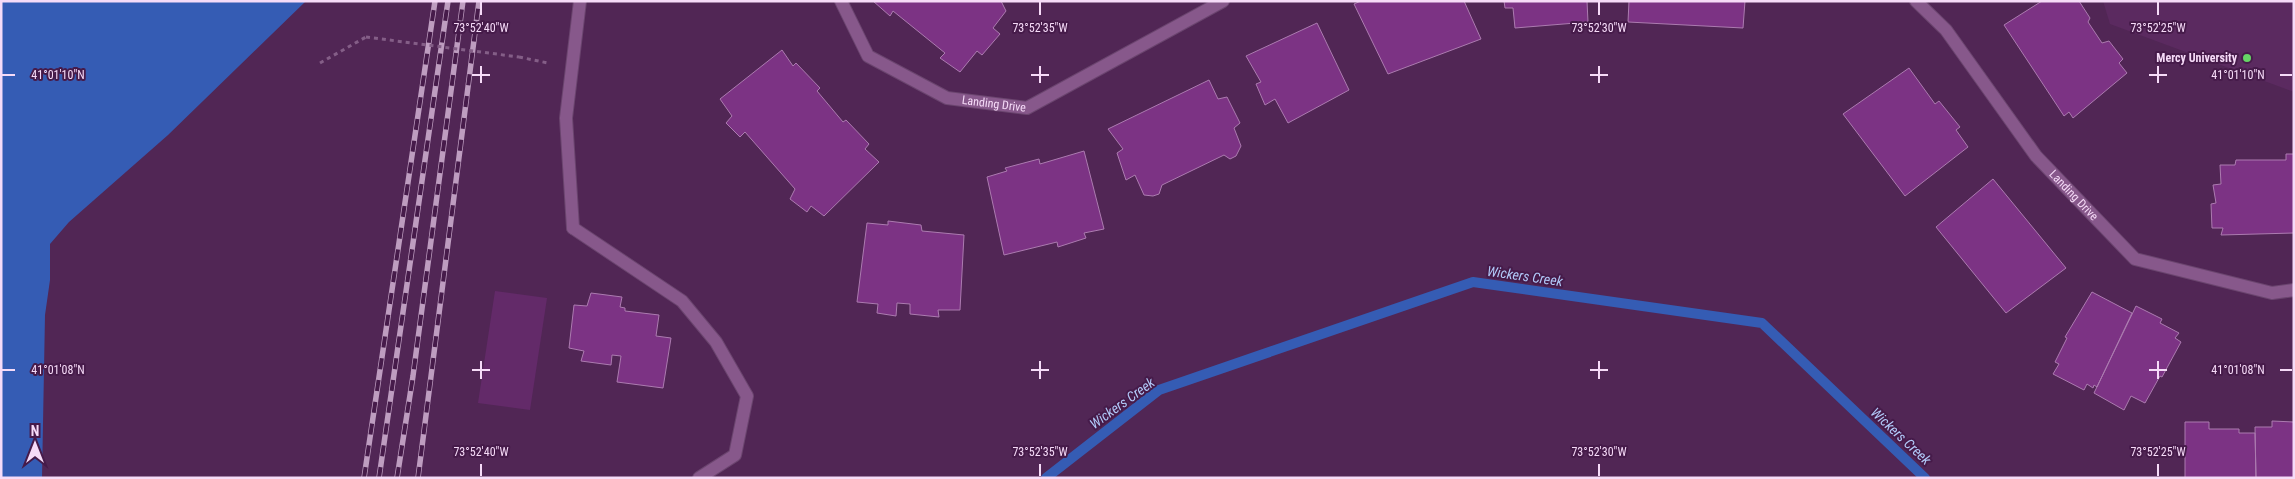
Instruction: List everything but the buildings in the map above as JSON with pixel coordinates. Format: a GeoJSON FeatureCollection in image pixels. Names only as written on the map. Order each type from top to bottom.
{"type":"FeatureCollection","features":[{"type":"Feature","properties":{"kind":"street"},"geometry":{"type":"LineString","coordinates":[[580,1],[566,118],[573,228],[682,301],[716,342],[747,396],[735,455],[699,478]]}},
{"type":"Feature","properties":{"kind":"street","name":"Landing Drive"},"geometry":{"type":"LineString","coordinates":[[841,1],[868,56],[948,98],[1027,108],[1223,1]]}},
{"type":"Feature","properties":{"kind":"street","name":"Landing Drive"},"geometry":{"type":"LineString","coordinates":[[1916,1],[1946,30],[2036,156],[2136,259],[2272,293],[2294,290]]}},
{"type":"Feature","properties":{"kind":"path"},"geometry":{"type":"LineString","coordinates":[[320,63],[366,37],[519,57],[548,63]]}},
{"type":"Feature","properties":{"kind":"shaded area","name":"Mercy University"},"geometry":{"type":"Polygon","coordinates":[[[2103,1],[2294,1],[2294,92],[2110,24],[2103,1]]]}},
{"type":"Feature","properties":{"kind":"shaded area"},"geometry":{"type":"Polygon","coordinates":[[[495,291],[547,298],[530,410],[478,403],[495,291]]]}},
{"type":"Feature","properties":{"kind":"water"},"geometry":{"type":"Polygon","coordinates":[[[1,1],[306,1],[168,135],[69,222],[50,244],[50,280],[45,315],[42,478],[1,478],[1,1]]]}},
{"type":"Feature","properties":{"kind":"waterway","name":"Wickers Creek"},"geometry":{"type":"LineString","coordinates":[[1046,478],[1159,390],[1473,282],[1762,323],[1925,478]]}},
{"type":"Feature","properties":{"kind":"railway"},"geometry":{"type":"LineString","coordinates":[[364,478],[435,1]]}},
{"type":"Feature","properties":{"kind":"railway"},"geometry":{"type":"LineString","coordinates":[[379,478],[448,1]]}},
{"type":"Feature","properties":{"kind":"railway"},"geometry":{"type":"LineString","coordinates":[[397,478],[413,376],[463,1]]}},
{"type":"Feature","properties":{"kind":"railway"},"geometry":{"type":"LineString","coordinates":[[418,478],[479,1]]}},
{"type":"Feature","properties":{"kind":"place","name":"Mercy University"},"geometry":{"type":"Point","coordinates":[2247,58]}}]}
